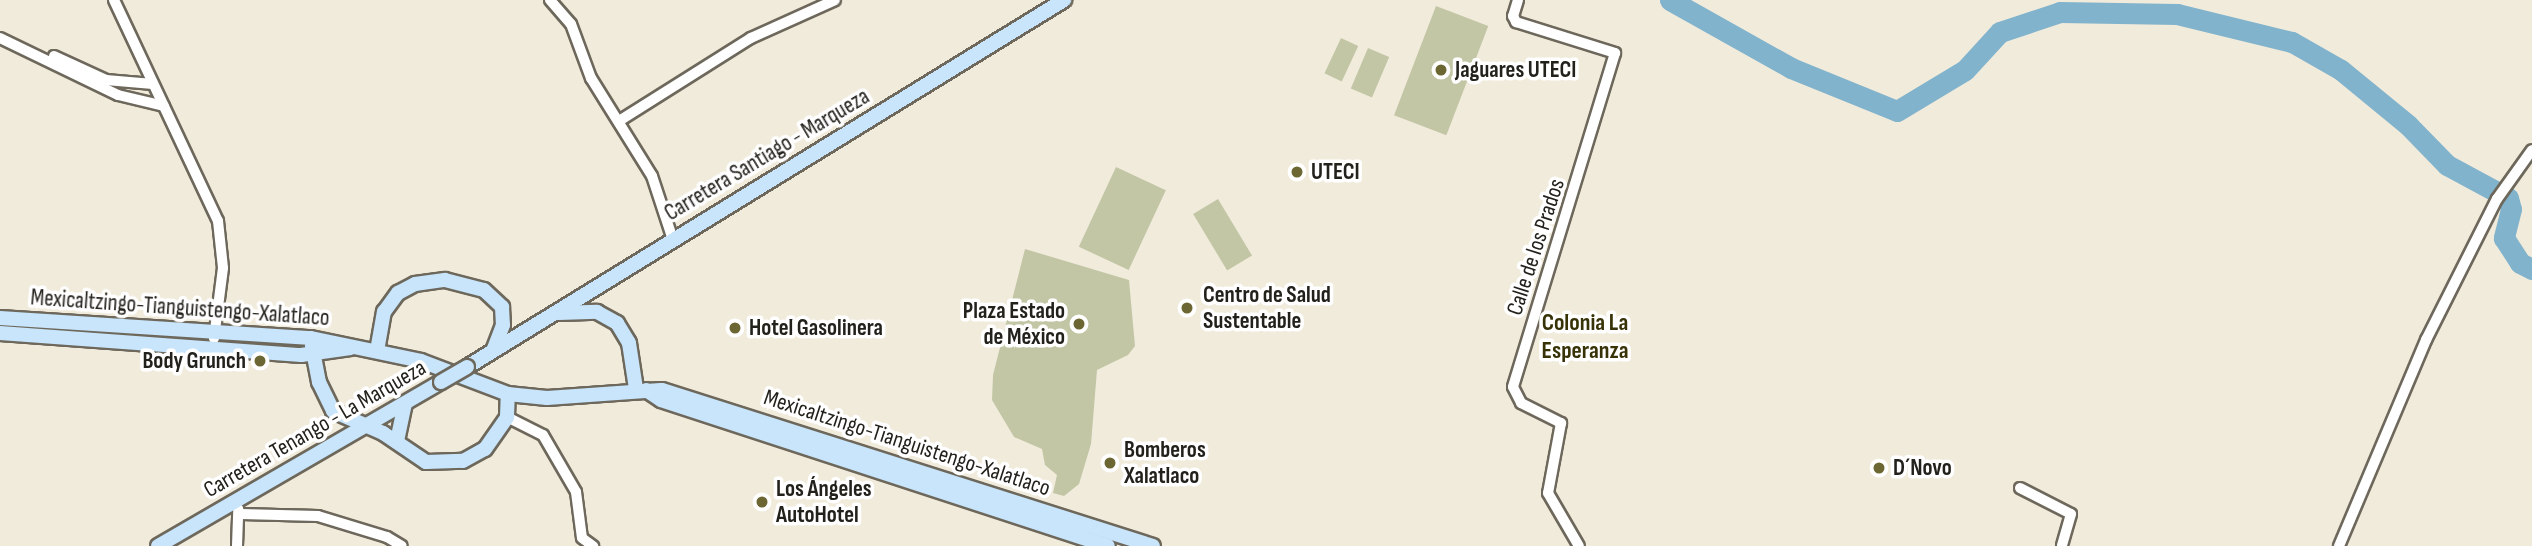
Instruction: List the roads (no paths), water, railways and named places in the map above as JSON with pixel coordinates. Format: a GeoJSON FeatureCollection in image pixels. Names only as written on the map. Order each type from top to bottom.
{"type":"FeatureCollection","features":[{"type":"Feature","properties":{"kind":"main road","name":"Carretera Santiago - Marqueza"},"geometry":{"type":"LineString","coordinates":[[494,349],[1064,0]]}},
{"type":"Feature","properties":{"kind":"main road"},"geometry":{"type":"LineString","coordinates":[[377,351],[384,312],[398,293],[415,284],[444,280],[484,290],[502,307],[503,326],[494,349]]}},
{"type":"Feature","properties":{"kind":"main road"},"geometry":{"type":"LineString","coordinates":[[551,314],[597,312],[617,323],[629,343],[641,390]]}},
{"type":"Feature","properties":{"kind":"main road","name":"Mexicaltzingo-Tianguistengo-Xalatlaco"},"geometry":{"type":"LineString","coordinates":[[0,318],[311,338],[377,351],[441,368],[508,394],[547,398],[662,390],[805,433],[1153,546]]}},
{"type":"Feature","properties":{"kind":"main road","name":"Mexicaltzingo-Tianguistengo-Xalatlaco"},"geometry":{"type":"LineString","coordinates":[[0,333],[313,354],[356,347]]}},
{"type":"Feature","properties":{"kind":"main road"},"geometry":{"type":"LineString","coordinates":[[311,338],[319,382],[333,411],[397,441],[426,462],[463,461],[485,449],[507,417],[508,394]]}},
{"type":"Feature","properties":{"kind":"main road","name":"Carretera Tenango - La Marqueza"},"geometry":{"type":"LineString","coordinates":[[158,546],[361,426],[405,404],[494,349]]}},
{"type":"Feature","properties":{"kind":"main road","name":"Mexicaltzingo-Tianguistengo-Xalatlaco"},"geometry":{"type":"LineString","coordinates":[[641,390],[661,400],[1108,546]]}},
{"type":"Feature","properties":{"kind":"main road"},"geometry":{"type":"LineString","coordinates":[[397,441],[405,404]]}},
{"type":"Feature","properties":{"kind":"street"},"geometry":{"type":"LineString","coordinates":[[114,0],[218,221],[224,243],[214,349]]}},
{"type":"Feature","properties":{"kind":"street"},"geometry":{"type":"LineString","coordinates":[[550,0],[571,24],[591,78],[652,176],[673,240]]}},
{"type":"Feature","properties":{"kind":"street"},"geometry":{"type":"LineString","coordinates":[[619,121],[751,38],[835,0]]}},
{"type":"Feature","properties":{"kind":"street","name":"Calle de los Prados"},"geometry":{"type":"LineString","coordinates":[[1518,0],[1513,16],[1516,22],[1615,52],[1513,387],[1521,403],[1561,424],[1548,493],[1579,546]]}},
{"type":"Feature","properties":{"kind":"street"},"geometry":{"type":"LineString","coordinates":[[0,30],[106,80],[153,84]]}},
{"type":"Feature","properties":{"kind":"street"},"geometry":{"type":"LineString","coordinates":[[0,38],[118,94],[164,106]]}},
{"type":"Feature","properties":{"kind":"street"},"geometry":{"type":"LineString","coordinates":[[2339,546],[2413,366],[2497,200],[2507,182],[2532,150]]}},
{"type":"Feature","properties":{"kind":"street"},"geometry":{"type":"LineString","coordinates":[[507,417],[543,435],[576,492],[582,538],[593,546]]}},
{"type":"Feature","properties":{"kind":"street"},"geometry":{"type":"LineString","coordinates":[[2020,488],[2071,514],[2062,546]]}},
{"type":"Feature","properties":{"kind":"street"},"geometry":{"type":"LineString","coordinates":[[232,502],[241,514],[237,546]]}},
{"type":"Feature","properties":{"kind":"street"},"geometry":{"type":"LineString","coordinates":[[241,514],[318,516],[387,537],[402,546]]}},
{"type":"Feature","properties":{"kind":"waterway"},"geometry":{"type":"LineString","coordinates":[[1670,0],[1791,68],[1897,111],[1965,70],[2000,32],[2060,12],[2177,14],[2292,42],[2341,70],[2408,125],[2447,165],[2508,198],[2511,209],[2504,238],[2520,263],[2532,269]]}},
{"type":"Feature","properties":{"kind":"place","name":"Jaguares UTECI"},"geometry":{"type":"Point","coordinates":[1441,70]}},
{"type":"Feature","properties":{"kind":"place","name":"UTECI"},"geometry":{"type":"Point","coordinates":[1297,172]}},
{"type":"Feature","properties":{"kind":"place","name":"Centro de Salud Sustentable"},"geometry":{"type":"Point","coordinates":[1187,308]}},
{"type":"Feature","properties":{"kind":"place","name":"Plaza Estado de México"},"geometry":{"type":"Point","coordinates":[1079,324]}},
{"type":"Feature","properties":{"kind":"place","name":"Hotel Gasolinera"},"geometry":{"type":"Point","coordinates":[735,328]}},
{"type":"Feature","properties":{"kind":"place","name":"Body Grunch"},"geometry":{"type":"Point","coordinates":[260,361]}},
{"type":"Feature","properties":{"kind":"place","name":"Bomberos Xalatlaco"},"geometry":{"type":"Point","coordinates":[1110,463]}},
{"type":"Feature","properties":{"kind":"place","name":"D´Novo"},"geometry":{"type":"Point","coordinates":[1879,468]}},
{"type":"Feature","properties":{"kind":"place","name":"Los Ángeles AutoHotel"},"geometry":{"type":"Point","coordinates":[762,502]}},
{"type":"Feature","properties":{"kind":"district","name":"Colonia La Esperanza"},"geometry":{"type":"Point","coordinates":[1585,337]}}]}
